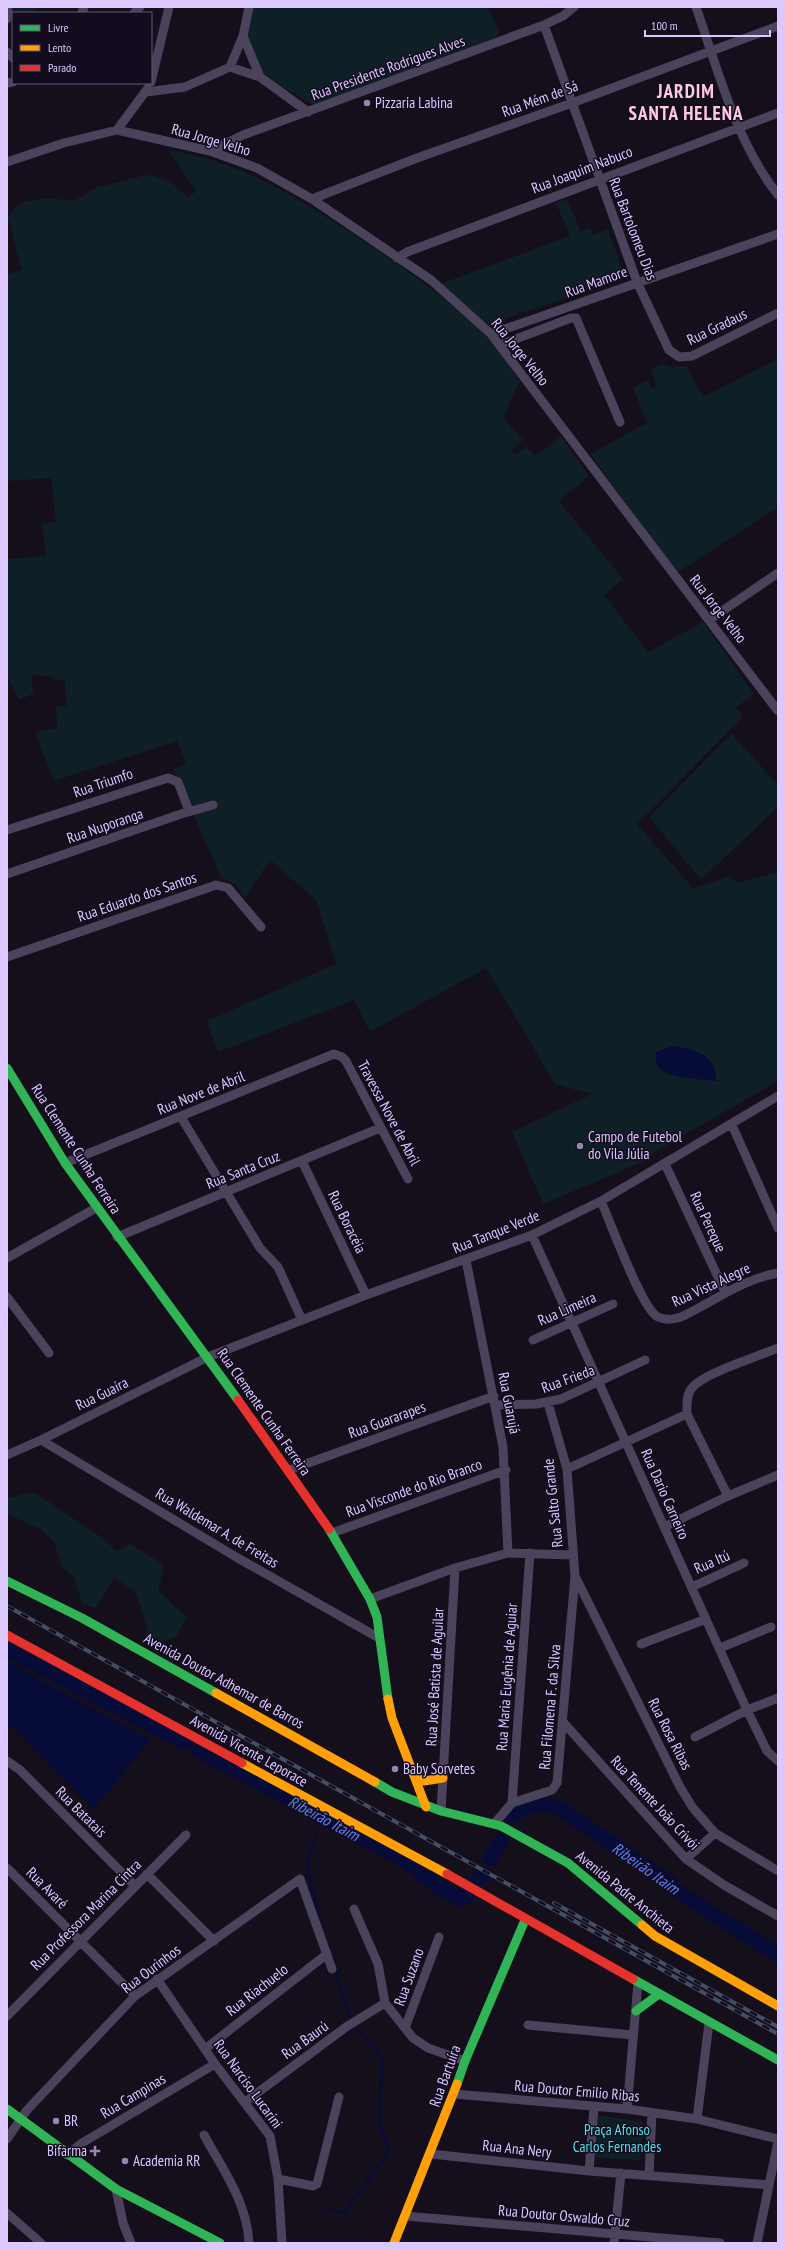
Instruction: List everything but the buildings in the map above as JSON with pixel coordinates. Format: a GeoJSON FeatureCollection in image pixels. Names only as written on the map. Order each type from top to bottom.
{"type":"FeatureCollection","features":[{"type":"Feature","properties":{"kind":"main road","name":"Rua Clemente Cunha Ferreira"},"geometry":{"type":"LineString","coordinates":[[7,1068],[65,1163],[96,1208],[208,1357],[289,1470],[332,1533],[370,1599],[377,1617],[384,1679],[392,1718],[426,1806]]}},
{"type":"Feature","properties":{"kind":"main road","name":"Avenida Doutor Adhemar de Barros"},"geometry":{"type":"LineString","coordinates":[[7,1581],[82,1618],[392,1792],[426,1806]]}},
{"type":"Feature","properties":{"kind":"main road","name":"Avenida Vicente Leporace"},"geometry":{"type":"LineString","coordinates":[[7,1635],[778,2060]]}},
{"type":"Feature","properties":{"kind":"main road"},"geometry":{"type":"LineString","coordinates":[[415,1777],[424,1781],[443,1778]]}},
{"type":"Feature","properties":{"kind":"main road","name":"Avenida Padre Anchieta"},"geometry":{"type":"LineString","coordinates":[[426,1806],[441,1812],[498,1825],[573,1866],[655,1936],[778,2006]]}},
{"type":"Feature","properties":{"kind":"main road","name":"Rua Bartuíra"},"geometry":{"type":"LineString","coordinates":[[394,2243],[431,2154],[465,2061],[525,1920]]}},
{"type":"Feature","properties":{"kind":"main road"},"geometry":{"type":"LineString","coordinates":[[636,2011],[659,1994]]}},
{"type":"Feature","properties":{"kind":"main road"},"geometry":{"type":"LineString","coordinates":[[7,2109],[67,2155],[116,2189],[220,2243]]}},
{"type":"Feature","properties":{"kind":"street"},"geometry":{"type":"LineString","coordinates":[[7,19],[8,7]]}},
{"type":"Feature","properties":{"kind":"street"},"geometry":{"type":"LineString","coordinates":[[152,79],[169,7]]}},
{"type":"Feature","properties":{"kind":"street"},"geometry":{"type":"LineString","coordinates":[[230,67],[243,36],[248,7]]}},
{"type":"Feature","properties":{"kind":"street","name":"Rua Presidente Rodrigues Alves"},"geometry":{"type":"LineString","coordinates":[[210,151],[243,135],[544,25],[563,16],[574,7]]}},
{"type":"Feature","properties":{"kind":"street"},"geometry":{"type":"LineString","coordinates":[[696,7],[739,126],[760,169],[778,195]]}},
{"type":"Feature","properties":{"kind":"street","name":"Rua Bartolomeu Dias"},"geometry":{"type":"LineString","coordinates":[[544,25],[637,282],[669,350]]}},
{"type":"Feature","properties":{"kind":"street","name":"Rua Mém de Sá"},"geometry":{"type":"LineString","coordinates":[[312,199],[416,158],[572,103],[778,26]]}},
{"type":"Feature","properties":{"kind":"street"},"geometry":{"type":"LineString","coordinates":[[243,36],[260,77]]}},
{"type":"Feature","properties":{"kind":"street"},"geometry":{"type":"LineString","coordinates":[[146,92],[185,86],[230,67],[260,77],[308,112]]}},
{"type":"Feature","properties":{"kind":"street"},"geometry":{"type":"LineString","coordinates":[[7,162],[64,143],[117,130],[150,84]]}},
{"type":"Feature","properties":{"kind":"street","name":"Rua Joaquim Nabuco"},"geometry":{"type":"LineString","coordinates":[[397,258],[407,252],[599,178],[778,113]]}},
{"type":"Feature","properties":{"kind":"street","name":"Rua Jorge Velho"},"geometry":{"type":"LineString","coordinates":[[117,130],[210,151],[257,168],[312,199],[431,280],[492,334],[778,711]]}},
{"type":"Feature","properties":{"kind":"street","name":"Rua Mamore"},"geometry":{"type":"LineString","coordinates":[[492,334],[637,282],[778,234]]}},
{"type":"Feature","properties":{"kind":"street","name":"Rua Gradaus"},"geometry":{"type":"LineString","coordinates":[[669,350],[679,357],[692,356],[778,313]]}},
{"type":"Feature","properties":{"kind":"street"},"geometry":{"type":"LineString","coordinates":[[500,345],[571,318],[576,318],[620,422]]}},
{"type":"Feature","properties":{"kind":"street"},"geometry":{"type":"LineString","coordinates":[[709,620],[778,573]]}},
{"type":"Feature","properties":{"kind":"street","name":"Rua Triumfo"},"geometry":{"type":"LineString","coordinates":[[7,830],[168,778],[173,779],[179,784],[189,811]]}},
{"type":"Feature","properties":{"kind":"street","name":"Rua Nuporanga"},"geometry":{"type":"LineString","coordinates":[[7,874],[189,811],[213,805]]}},
{"type":"Feature","properties":{"kind":"street","name":"Rua Eduardo dos Santos"},"geometry":{"type":"LineString","coordinates":[[7,957],[216,885],[228,888],[261,927]]}},
{"type":"Feature","properties":{"kind":"street","name":"Rua Nove de Abril"},"geometry":{"type":"LineString","coordinates":[[65,1163],[328,1056],[339,1054],[346,1061]]}},
{"type":"Feature","properties":{"kind":"street","name":"Travessa Nove de Abril"},"geometry":{"type":"LineString","coordinates":[[346,1061],[408,1179]]}},
{"type":"Feature","properties":{"kind":"street","name":"Rua Tanque Verde"},"geometry":{"type":"LineString","coordinates":[[208,1357],[366,1295],[532,1235],[601,1201],[778,1096]]}},
{"type":"Feature","properties":{"kind":"street"},"geometry":{"type":"LineString","coordinates":[[181,1117],[260,1248],[278,1267],[302,1320]]}},
{"type":"Feature","properties":{"kind":"street"},"geometry":{"type":"LineString","coordinates":[[732,1124],[778,1228]]}},
{"type":"Feature","properties":{"kind":"street","name":"Rua Santa Cruz"},"geometry":{"type":"LineString","coordinates":[[117,1237],[380,1128]]}},
{"type":"Feature","properties":{"kind":"street","name":"Rua Boracéia"},"geometry":{"type":"LineString","coordinates":[[302,1161],[366,1295]]}},
{"type":"Feature","properties":{"kind":"street","name":"Rua Pereque"},"geometry":{"type":"LineString","coordinates":[[665,1164],[725,1292]]}},
{"type":"Feature","properties":{"kind":"street","name":"Rua Vista Alegre"},"geometry":{"type":"LineString","coordinates":[[601,1201],[641,1295],[657,1317],[667,1320],[686,1315],[725,1292],[751,1280],[778,1273]]}},
{"type":"Feature","properties":{"kind":"street"},"geometry":{"type":"LineString","coordinates":[[7,1258],[96,1208]]}},
{"type":"Feature","properties":{"kind":"street","name":"Rua Dario Carneiro"},"geometry":{"type":"LineString","coordinates":[[532,1235],[767,1751],[778,1761]]}},
{"type":"Feature","properties":{"kind":"street","name":"Rua Guarujá"},"geometry":{"type":"LineString","coordinates":[[466,1260],[495,1400],[506,1470],[508,1553]]}},
{"type":"Feature","properties":{"kind":"street"},"geometry":{"type":"LineString","coordinates":[[7,1297],[49,1353]]}},
{"type":"Feature","properties":{"kind":"street","name":"Rua Limeira"},"geometry":{"type":"LineString","coordinates":[[532,1340],[613,1304]]}},
{"type":"Feature","properties":{"kind":"street"},"geometry":{"type":"LineString","coordinates":[[728,1496],[687,1414],[688,1396],[696,1384],[711,1375],[778,1348]]}},
{"type":"Feature","properties":{"kind":"street","name":"Rua Guaíra"},"geometry":{"type":"LineString","coordinates":[[7,1455],[41,1440],[208,1357]]}},
{"type":"Feature","properties":{"kind":"street","name":"Rua Frieda"},"geometry":{"type":"LineString","coordinates":[[495,1400],[548,1403],[599,1383],[645,1360]]}},
{"type":"Feature","properties":{"kind":"street","name":"Rua Guararapes"},"geometry":{"type":"LineString","coordinates":[[289,1470],[495,1400]]}},
{"type":"Feature","properties":{"kind":"street","name":"Rua Salto Grande"},"geometry":{"type":"LineString","coordinates":[[548,1403],[566,1469],[572,1554]]}},
{"type":"Feature","properties":{"kind":"street"},"geometry":{"type":"LineString","coordinates":[[566,1469],[687,1414]]}},
{"type":"Feature","properties":{"kind":"street","name":"Rua Waldemar A. de Freitas"},"geometry":{"type":"LineString","coordinates":[[41,1440],[236,1557],[379,1638]]}},
{"type":"Feature","properties":{"kind":"street","name":"Rua Visconde do Rio Branco"},"geometry":{"type":"LineString","coordinates":[[332,1533],[506,1470]]}},
{"type":"Feature","properties":{"kind":"street"},"geometry":{"type":"LineString","coordinates":[[664,1527],[728,1496],[778,1475]]}},
{"type":"Feature","properties":{"kind":"street"},"geometry":{"type":"LineString","coordinates":[[370,1599],[455,1568],[508,1553],[572,1554]]}},
{"type":"Feature","properties":{"kind":"street","name":"Rua Maria Eugênia de Aguiar"},"geometry":{"type":"LineString","coordinates":[[512,1803],[530,1553]]}},
{"type":"Feature","properties":{"kind":"street","name":"Rua Filomena F. da Silva"},"geometry":{"type":"LineString","coordinates":[[498,1825],[512,1803],[554,1788],[557,1783],[575,1576],[572,1554]]}},
{"type":"Feature","properties":{"kind":"street","name":"Rua Itú"},"geometry":{"type":"LineString","coordinates":[[692,1587],[744,1563]]}},
{"type":"Feature","properties":{"kind":"street","name":"Rua José Batista de Aguilar"},"geometry":{"type":"LineString","coordinates":[[441,1812],[455,1568]]}},
{"type":"Feature","properties":{"kind":"street","name":"Rua Rosa Ribas"},"geometry":{"type":"LineString","coordinates":[[575,1576],[680,1787],[693,1808],[715,1833],[778,1871]]}},
{"type":"Feature","properties":{"kind":"street"},"geometry":{"type":"LineString","coordinates":[[642,1644],[706,1619]]}},
{"type":"Feature","properties":{"kind":"street"},"geometry":{"type":"LineString","coordinates":[[720,1648],[771,1627]]}},
{"type":"Feature","properties":{"kind":"street"},"geometry":{"type":"LineString","coordinates":[[695,1737],[748,1710],[778,1698]]}},
{"type":"Feature","properties":{"kind":"street","name":"Rua Tenente João Crivói"},"geometry":{"type":"LineString","coordinates":[[563,1722],[686,1859],[724,1885],[778,1916]]}},
{"type":"Feature","properties":{"kind":"street","name":"Rua Batatais"},"geometry":{"type":"LineString","coordinates":[[7,1760],[20,1770],[134,1885]]}},
{"type":"Feature","properties":{"kind":"street"},"geometry":{"type":"LineString","coordinates":[[686,1859],[715,1833]]}},
{"type":"Feature","properties":{"kind":"street","name":"Rua Professora Marina Cintra"},"geometry":{"type":"LineString","coordinates":[[7,2016],[134,1885],[186,1835]]}},
{"type":"Feature","properties":{"kind":"street","name":"Rua Avaré"},"geometry":{"type":"LineString","coordinates":[[7,1868],[135,1996]]}},
{"type":"Feature","properties":{"kind":"street"},"geometry":{"type":"LineString","coordinates":[[147,1874],[214,1941]]}},
{"type":"Feature","properties":{"kind":"street","name":"Rua Ourinhos"},"geometry":{"type":"LineString","coordinates":[[7,2139],[19,2119],[135,1996],[300,1879],[327,1954]]}},
{"type":"Feature","properties":{"kind":"street"},"geometry":{"type":"LineString","coordinates":[[354,1909],[378,1964],[385,2003],[413,2038],[428,2048],[465,2061]]}},
{"type":"Feature","properties":{"kind":"street","name":"Rua Suzano"},"geometry":{"type":"LineString","coordinates":[[405,2028],[439,1937]]}},
{"type":"Feature","properties":{"kind":"street"},"geometry":{"type":"LineString","coordinates":[[327,1954],[332,1969]]}},
{"type":"Feature","properties":{"kind":"street","name":"Rua Riachuelo"},"geometry":{"type":"LineString","coordinates":[[204,2049],[327,1954]]}},
{"type":"Feature","properties":{"kind":"street","name":"Rua Narciso Lucarini"},"geometry":{"type":"LineString","coordinates":[[157,1980],[204,2049],[270,2136],[278,2179],[282,2243]]}},
{"type":"Feature","properties":{"kind":"street"},"geometry":{"type":"LineString","coordinates":[[627,2109],[638,1983]]}},
{"type":"Feature","properties":{"kind":"street","name":"Rua Baurú"},"geometry":{"type":"LineString","coordinates":[[245,2102],[346,2027],[385,2003]]}},
{"type":"Feature","properties":{"kind":"street"},"geometry":{"type":"LineString","coordinates":[[696,2119],[709,2023]]}},
{"type":"Feature","properties":{"kind":"street"},"geometry":{"type":"LineString","coordinates":[[528,2025],[633,2035]]}},
{"type":"Feature","properties":{"kind":"street","name":"Rua Campinas"},"geometry":{"type":"LineString","coordinates":[[67,2155],[82,2143],[215,2064]]}},
{"type":"Feature","properties":{"kind":"street","name":"Rua Doutor Emilio Ribas"},"geometry":{"type":"LineString","coordinates":[[454,2094],[627,2109],[696,2119],[778,2140]]}},
{"type":"Feature","properties":{"kind":"street"},"geometry":{"type":"LineString","coordinates":[[278,2179],[313,2186],[317,2184],[339,2096]]}},
{"type":"Feature","properties":{"kind":"street"},"geometry":{"type":"LineString","coordinates":[[589,2171],[594,2107]]}},
{"type":"Feature","properties":{"kind":"street"},"geometry":{"type":"LineString","coordinates":[[649,2175],[652,2113]]}},
{"type":"Feature","properties":{"kind":"street"},"geometry":{"type":"LineString","coordinates":[[204,2135],[242,2204],[246,2217],[249,2243]]}},
{"type":"Feature","properties":{"kind":"street"},"geometry":{"type":"LineString","coordinates":[[756,2243],[778,2140]]}},
{"type":"Feature","properties":{"kind":"street","name":"Rua Ana Nery"},"geometry":{"type":"LineString","coordinates":[[431,2154],[589,2171],[769,2185]]}},
{"type":"Feature","properties":{"kind":"street"},"geometry":{"type":"LineString","coordinates":[[614,2239],[621,2173]]}},
{"type":"Feature","properties":{"kind":"street"},"geometry":{"type":"LineString","coordinates":[[116,2189],[122,2223],[131,2243]]}},
{"type":"Feature","properties":{"kind":"street"},"geometry":{"type":"LineString","coordinates":[[7,2213],[41,2243]]}},
{"type":"Feature","properties":{"kind":"street","name":"Rua Doutor Oswaldo Cruz"},"geometry":{"type":"LineString","coordinates":[[405,2216],[614,2239],[720,2243]]}},
{"type":"Feature","properties":{"kind":"green space"},"geometry":{"type":"Polygon","coordinates":[[[13,7],[41,7],[34,12],[13,12],[13,7]]]}},
{"type":"Feature","properties":{"kind":"green space"},"geometry":{"type":"Polygon","coordinates":[[[249,7],[488,7],[500,32],[495,38],[313,105],[279,85],[261,71],[243,36],[249,7]]]}},
{"type":"Feature","properties":{"kind":"green space"},"geometry":{"type":"Polygon","coordinates":[[[168,150],[221,163],[245,172],[291,195],[392,260],[440,296],[470,321],[495,346],[520,381],[510,401],[504,418],[523,440],[511,451],[515,455],[526,447],[535,456],[561,436],[589,476],[559,501],[623,579],[604,595],[648,652],[703,622],[754,694],[736,708],[743,717],[637,824],[693,888],[730,876],[737,883],[778,872],[778,1081],[653,1153],[647,1160],[543,1204],[512,1132],[592,1094],[555,1084],[486,968],[370,1032],[354,1000],[218,1052],[207,1021],[336,964],[316,900],[270,860],[245,898],[237,886],[221,877],[173,769],[186,764],[177,741],[54,781],[35,732],[57,728],[56,707],[66,706],[65,681],[52,679],[50,676],[32,675],[33,694],[19,700],[7,676],[7,559],[46,556],[42,524],[56,522],[51,478],[7,481],[7,274],[22,270],[8,217],[16,207],[26,201],[49,198],[74,201],[95,188],[151,175],[170,181],[188,197],[196,191],[168,150]]]}},
{"type":"Feature","properties":{"kind":"green space"},"geometry":{"type":"Polygon","coordinates":[[[567,199],[581,231],[590,228],[593,235],[608,229],[622,269],[621,279],[493,323],[482,322],[440,284],[570,236],[556,203],[567,199]]]}},
{"type":"Feature","properties":{"kind":"green space"},"geometry":{"type":"Polygon","coordinates":[[[778,359],[778,507],[677,573],[590,454],[647,423],[633,387],[648,380],[651,388],[656,387],[651,369],[661,364],[672,367],[687,366],[703,397],[778,359]]]}},
{"type":"Feature","properties":{"kind":"green space"},"geometry":{"type":"Polygon","coordinates":[[[732,734],[778,785],[778,807],[701,880],[649,817],[732,734]]]}},
{"type":"Feature","properties":{"kind":"green space"},"geometry":{"type":"Polygon","coordinates":[[[34,1492],[107,1541],[116,1551],[131,1544],[164,1565],[158,1591],[187,1617],[176,1637],[152,1646],[136,1592],[114,1578],[96,1608],[82,1604],[74,1577],[62,1567],[54,1542],[40,1529],[7,1514],[7,1498],[34,1492]]]}},
{"type":"Feature","properties":{"kind":"green space","name":"Praça Afonso Carlos Fernandes"},"geometry":{"type":"Polygon","coordinates":[[[597,2115],[643,2122],[642,2150],[639,2160],[595,2158],[597,2115]]]}},
{"type":"Feature","properties":{"kind":"shaded area"},"geometry":{"type":"Polygon","coordinates":[[[672,1046],[694,1051],[709,1059],[714,1067],[717,1081],[684,1078],[661,1070],[656,1063],[656,1052],[672,1046]]]}},
{"type":"Feature","properties":{"kind":"shaded area"},"geometry":{"type":"Polygon","coordinates":[[[7,1662],[151,1740],[93,1809],[11,1725],[7,1725],[7,1662]]]}},
{"type":"Feature","properties":{"kind":"waterway","name":"Ribeirão Itaim"},"geometry":{"type":"LineString","coordinates":[[7,1649],[185,1743]]}},
{"type":"Feature","properties":{"kind":"waterway","name":"Ribeirão Itaim"},"geometry":{"type":"LineString","coordinates":[[199,1751],[406,1861],[438,1887],[461,1899],[468,1896]]}},
{"type":"Feature","properties":{"kind":"waterway","name":"Ribeirão Itaim"},"geometry":{"type":"LineString","coordinates":[[511,1816],[523,1809],[541,1804],[554,1806],[561,1809],[670,1883],[677,1891],[778,1955]]}},
{"type":"Feature","properties":{"kind":"waterway"},"geometry":{"type":"LineString","coordinates":[[316,1836],[307,1862],[319,1921]]}},
{"type":"Feature","properties":{"kind":"waterway","name":"Ribeirão Itaim"},"geometry":{"type":"LineString","coordinates":[[490,1859],[502,1840]]}},
{"type":"Feature","properties":{"kind":"waterway","name":"Ribeirão Itaim"},"geometry":{"type":"LineString","coordinates":[[479,1878],[482,1874]]}},
{"type":"Feature","properties":{"kind":"waterway"},"geometry":{"type":"LineString","coordinates":[[328,1944],[334,1962]]}},
{"type":"Feature","properties":{"kind":"waterway"},"geometry":{"type":"LineString","coordinates":[[329,2210],[345,2212],[389,2151],[382,2132],[379,2112],[383,2059],[358,2029],[348,2013],[335,1967]]}},
{"type":"Feature","properties":{"kind":"railway"},"geometry":{"type":"LineString","coordinates":[[7,1606],[778,2034]]}},
{"type":"Feature","properties":{"kind":"railway"},"geometry":{"type":"LineString","coordinates":[[554,1903],[778,2027]]}},
{"type":"Feature","properties":{"kind":"traffic: fast"},"geometry":{"type":"LineString","coordinates":[[7,1068],[65,1163],[238,1400]]}},
{"type":"Feature","properties":{"kind":"traffic: fast"},"geometry":{"type":"LineString","coordinates":[[329,1529],[370,1599],[377,1617],[388,1699]]}},
{"type":"Feature","properties":{"kind":"traffic: fast"},"geometry":{"type":"LineString","coordinates":[[7,1581],[82,1618],[216,1693]]}},
{"type":"Feature","properties":{"kind":"traffic: fast"},"geometry":{"type":"LineString","coordinates":[[375,1782],[392,1792],[441,1811],[501,1826],[568,1863],[642,1925]]}},
{"type":"Feature","properties":{"kind":"traffic: fast"},"geometry":{"type":"LineString","coordinates":[[457,2084],[465,2061],[525,1920]]}},
{"type":"Feature","properties":{"kind":"traffic: fast"},"geometry":{"type":"LineString","coordinates":[[633,1979],[778,2060]]}},
{"type":"Feature","properties":{"kind":"traffic: fast"},"geometry":{"type":"LineString","coordinates":[[636,2011],[659,1994]]}},
{"type":"Feature","properties":{"kind":"traffic: fast"},"geometry":{"type":"LineString","coordinates":[[7,2109],[116,2189],[220,2243]]}},
{"type":"Feature","properties":{"kind":"traffic: slow"},"geometry":{"type":"LineString","coordinates":[[216,1693],[375,1782]]}},
{"type":"Feature","properties":{"kind":"traffic: slow"},"geometry":{"type":"LineString","coordinates":[[388,1699],[392,1718],[426,1807]]}},
{"type":"Feature","properties":{"kind":"traffic: slow"},"geometry":{"type":"LineString","coordinates":[[242,1763],[447,1874]]}},
{"type":"Feature","properties":{"kind":"traffic: slow"},"geometry":{"type":"LineString","coordinates":[[415,1777],[424,1781],[443,1778]]}},
{"type":"Feature","properties":{"kind":"traffic: slow"},"geometry":{"type":"LineString","coordinates":[[642,1925],[655,1936],[778,2006]]}},
{"type":"Feature","properties":{"kind":"traffic: slow"},"geometry":{"type":"LineString","coordinates":[[394,2243],[457,2084]]}},
{"type":"Feature","properties":{"kind":"traffic: jam"},"geometry":{"type":"LineString","coordinates":[[238,1400],[329,1529]]}},
{"type":"Feature","properties":{"kind":"traffic: jam"},"geometry":{"type":"LineString","coordinates":[[7,1635],[242,1763]]}},
{"type":"Feature","properties":{"kind":"traffic: jam"},"geometry":{"type":"LineString","coordinates":[[447,1874],[633,1979]]}},
{"type":"Feature","properties":{"kind":"place","name":"Pizzaria Labina"},"geometry":{"type":"Point","coordinates":[367,103]}},
{"type":"Feature","properties":{"kind":"place","name":"Campo de Futebol do Vila Júlia"},"geometry":{"type":"Point","coordinates":[580,1146]}},
{"type":"Feature","properties":{"kind":"place","name":"Baby Sorvetes"},"geometry":{"type":"Point","coordinates":[395,1769]}},
{"type":"Feature","properties":{"kind":"place","name":"BR"},"geometry":{"type":"Point","coordinates":[56,2121]}},
{"type":"Feature","properties":{"kind":"place","name":"Bifarma"},"geometry":{"type":"Point","coordinates":[95,2151]}},
{"type":"Feature","properties":{"kind":"place","name":"Academia RR"},"geometry":{"type":"Point","coordinates":[125,2161]}},
{"type":"Feature","properties":{"kind":"district","name":"JARDIM SANTA HELENA"},"geometry":{"type":"Point","coordinates":[686,102]}}]}
